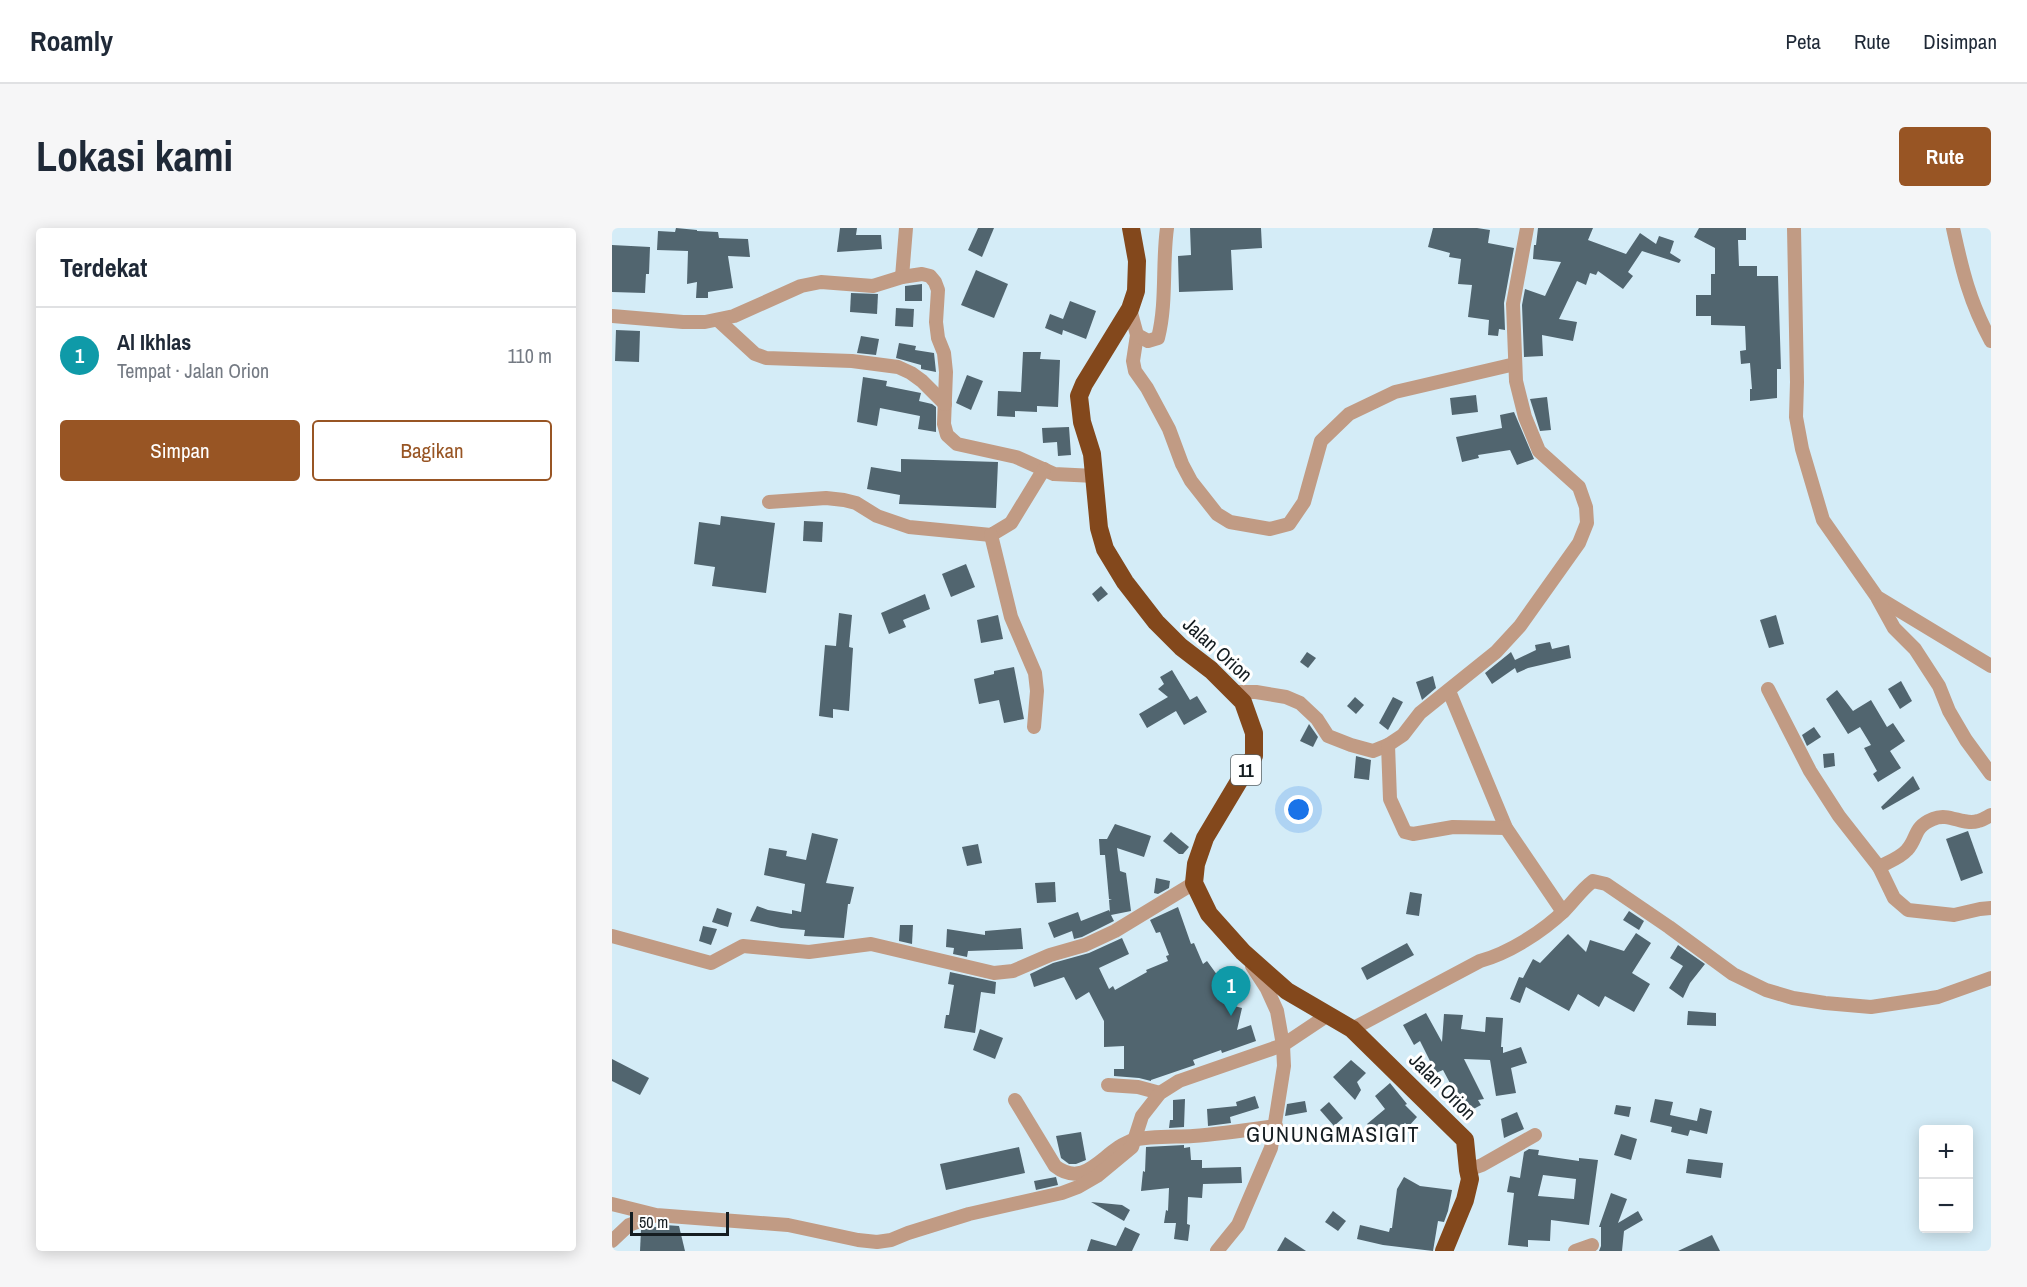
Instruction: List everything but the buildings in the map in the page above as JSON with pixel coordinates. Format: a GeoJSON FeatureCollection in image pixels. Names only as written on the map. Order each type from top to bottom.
{"type":"FeatureCollection","features":[{"type":"Feature","properties":{"kind":"highway","name":"Jalan Orion"},"geometry":{"type":"LineString","coordinates":[[1131,228],[1137,261],[1136,291],[1130,309],[1079,396],[1082,422],[1092,454],[1099,528],[1105,549],[1125,582],[1156,622],[1181,647],[1211,670],[1234,692],[1248,711],[1254,733],[1254,756],[1205,838],[1196,864],[1194,883],[1209,914],[1243,951],[1287,992],[1352,1029],[1465,1140],[1470,1179],[1465,1200],[1444,1251]]}},
{"type":"Feature","properties":{"kind":"street"},"geometry":{"type":"LineString","coordinates":[[902,277],[906,228]]}},
{"type":"Feature","properties":{"kind":"street"},"geometry":{"type":"LineString","coordinates":[[1137,335],[1148,341],[1158,338],[1161,326],[1167,228]]}},
{"type":"Feature","properties":{"kind":"street"},"geometry":{"type":"LineString","coordinates":[[1234,692],[1256,692],[1286,697],[1300,703],[1317,719],[1328,736],[1373,751],[1388,745],[1403,735],[1420,713],[1496,652],[1520,626],[1579,543],[1587,524],[1586,507],[1579,487],[1539,452],[1525,417],[1516,381],[1513,304],[1527,228]]}},
{"type":"Feature","properties":{"kind":"street"},"geometry":{"type":"LineString","coordinates":[[1794,228],[1796,417],[1802,449],[1823,520],[1877,597],[1894,628],[1915,649],[1939,686],[1966,740],[1991,774]]}},
{"type":"Feature","properties":{"kind":"street"},"geometry":{"type":"LineString","coordinates":[[1953,228],[1962,272],[1976,314],[1991,341]]}},
{"type":"Feature","properties":{"kind":"street"},"geometry":{"type":"LineString","coordinates":[[612,316],[705,322],[734,316],[801,286],[821,282],[873,286],[902,277],[922,274],[930,276],[938,290],[936,322],[946,372],[944,424],[947,435],[957,444],[1016,457],[1054,474],[1095,476]]}},
{"type":"Feature","properties":{"kind":"street"},"geometry":{"type":"LineString","coordinates":[[1130,309],[1137,335],[1133,361],[1135,371],[1147,388],[1168,429],[1191,481],[1217,514],[1230,522],[1270,529],[1289,524],[1295,516],[1304,502],[1321,441],[1349,414],[1395,392],[1515,364]]}},
{"type":"Feature","properties":{"kind":"street"},"geometry":{"type":"LineString","coordinates":[[718,320],[755,354],[765,358],[852,361],[898,367],[922,381],[945,404]]}},
{"type":"Feature","properties":{"kind":"street"},"geometry":{"type":"LineString","coordinates":[[769,502],[826,498],[844,500],[856,503],[877,516],[909,527],[991,535],[1011,524],[1044,469]]}},
{"type":"Feature","properties":{"kind":"street"},"geometry":{"type":"LineString","coordinates":[[991,535],[1011,617],[1035,673],[1037,691],[1034,727]]}},
{"type":"Feature","properties":{"kind":"street"},"geometry":{"type":"LineString","coordinates":[[1877,597],[1991,666]]}},
{"type":"Feature","properties":{"kind":"street"},"geometry":{"type":"LineString","coordinates":[[1768,689],[1810,771],[1839,816],[1879,867],[1894,898],[1908,910],[1954,915],[1991,908]]}},
{"type":"Feature","properties":{"kind":"street"},"geometry":{"type":"LineString","coordinates":[[1449,691],[1506,828],[1563,912]]}},
{"type":"Feature","properties":{"kind":"street"},"geometry":{"type":"LineString","coordinates":[[1388,745],[1390,800],[1405,832],[1413,834],[1453,827],[1506,828]]}},
{"type":"Feature","properties":{"kind":"street"},"geometry":{"type":"LineString","coordinates":[[1879,867],[1908,849],[1918,828],[1932,819],[1945,815],[1959,820],[1977,822],[1991,814]]}},
{"type":"Feature","properties":{"kind":"street"},"geometry":{"type":"LineString","coordinates":[[1352,1029],[1480,961],[1504,952],[1534,934],[1563,912],[1583,888],[1593,881],[1606,884],[1670,927],[1733,974],[1766,990],[1793,998],[1825,1004],[1871,1007],[1938,997],[1991,978]]}},
{"type":"Feature","properties":{"kind":"street"},"geometry":{"type":"LineString","coordinates":[[612,936],[711,963],[747,946],[809,952],[871,944],[994,974],[1013,971],[1050,955],[1085,945],[1115,931],[1194,883]]}},
{"type":"Feature","properties":{"kind":"street"},"geometry":{"type":"LineString","coordinates":[[1217,1251],[1238,1225],[1271,1148],[1284,1066],[1277,1011],[1267,989],[1243,951]]}},
{"type":"Feature","properties":{"kind":"street"},"geometry":{"type":"LineString","coordinates":[[612,1204],[656,1215],[788,1225],[858,1240],[876,1242],[891,1240],[969,1214],[1062,1193],[1078,1187],[1097,1176],[1132,1147],[1143,1116],[1160,1093],[1179,1081],[1283,1046],[1328,1015]]}},
{"type":"Feature","properties":{"kind":"street"},"geometry":{"type":"LineString","coordinates":[[1108,1085],[1138,1087],[1160,1093]]}},
{"type":"Feature","properties":{"kind":"street"},"geometry":{"type":"LineString","coordinates":[[1015,1100],[1055,1166],[1064,1174],[1075,1175],[1086,1171],[1115,1149],[1134,1140],[1216,1135],[1276,1126]]}},
{"type":"Feature","properties":{"kind":"street"},"geometry":{"type":"LineString","coordinates":[[1468,1170],[1482,1166],[1535,1135]]}},
{"type":"Feature","properties":{"kind":"street"},"geometry":{"type":"LineString","coordinates":[[612,1241],[629,1225],[656,1215]]}},
{"type":"Feature","properties":{"kind":"street"},"geometry":{"type":"LineString","coordinates":[[612,1224],[629,1225]]}},
{"type":"Feature","properties":{"kind":"street"},"geometry":{"type":"LineString","coordinates":[[1575,1251],[1592,1245]]}},
{"type":"Feature","properties":{"kind":"place","name":"Al Ikhlas"},"geometry":{"type":"Point","coordinates":[1231,1016]}},
{"type":"Feature","properties":{"kind":"district","name":"GUNUNGMASIGIT"},"geometry":{"type":"Point","coordinates":[1333,1134]}}]}
